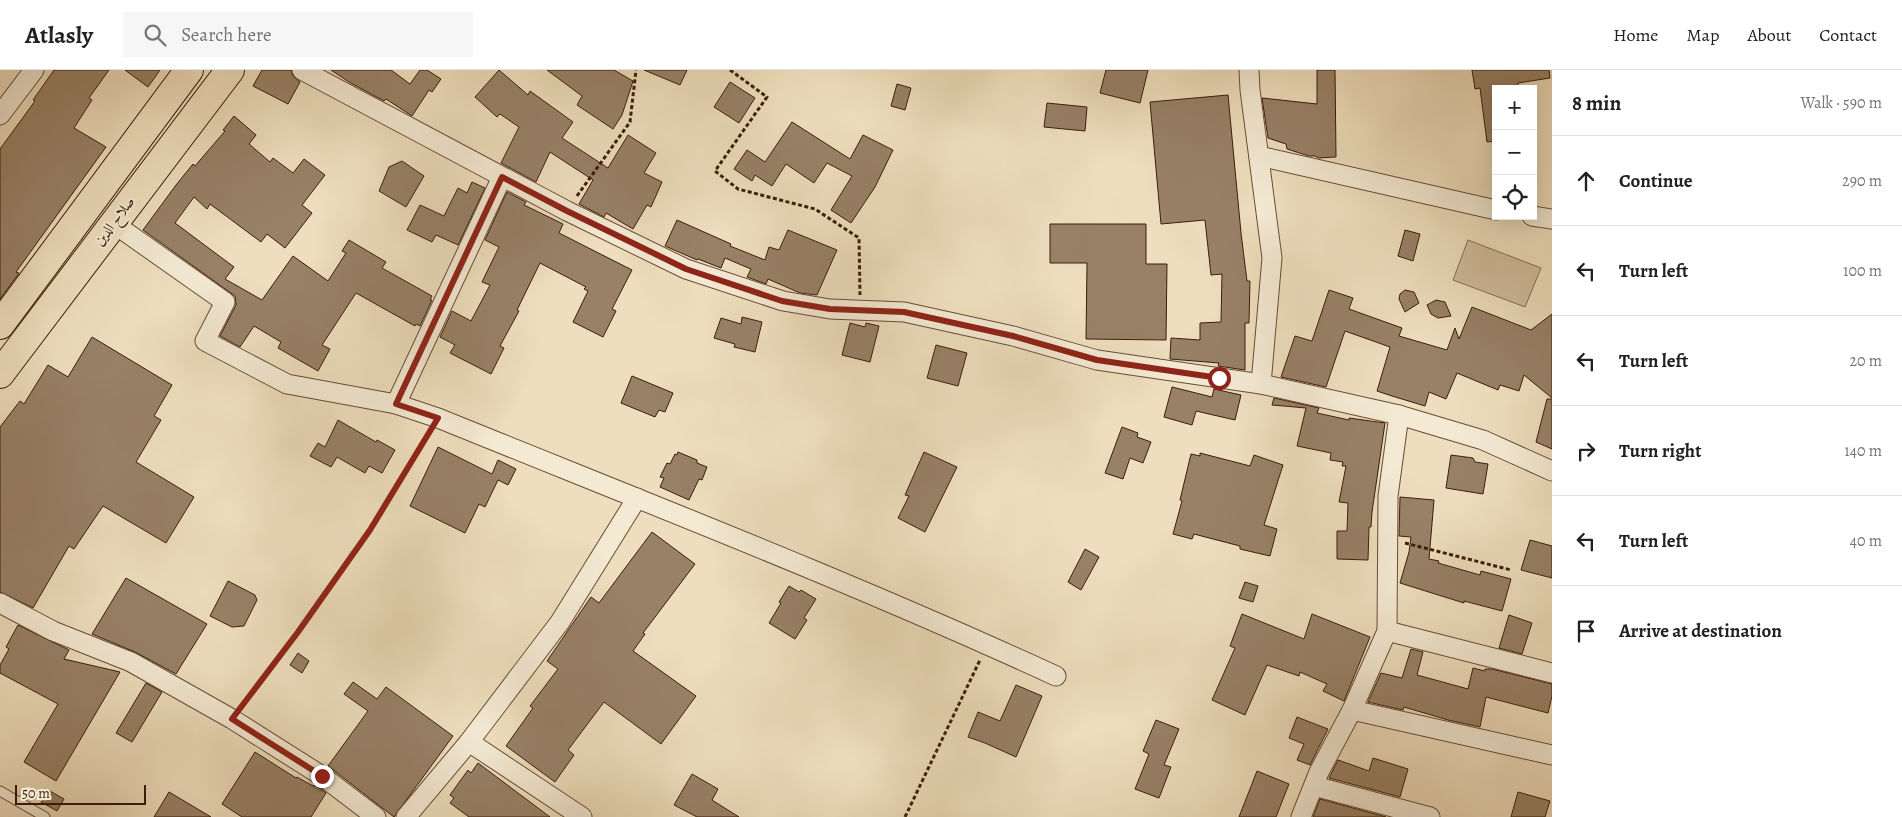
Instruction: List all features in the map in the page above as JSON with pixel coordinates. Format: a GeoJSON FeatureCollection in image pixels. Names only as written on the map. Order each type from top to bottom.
{"type":"FeatureCollection","features":[{"type":"Feature","properties":{"kind":"highway","name":"صلاح الدين"},"geometry":{"type":"LineString","coordinates":[[0,325],[189,70]]}},
{"type":"Feature","properties":{"kind":"highway","name":"صلاح الدين"},"geometry":{"type":"LineString","coordinates":[[0,374],[230,70]]}},
{"type":"Feature","properties":{"kind":"street"},"geometry":{"type":"LineString","coordinates":[[0,115],[34,70]]}},
{"type":"Feature","properties":{"kind":"street"},"geometry":{"type":"LineString","coordinates":[[302,70],[567,211],[686,269],[782,301],[830,309],[904,312],[1013,336],[1097,360],[1261,384],[1400,415],[1483,440],[1552,471]]}},
{"type":"Feature","properties":{"kind":"street"},"geometry":{"type":"LineString","coordinates":[[1250,70],[1250,90],[1272,258],[1261,384]]}},
{"type":"Feature","properties":{"kind":"street"},"geometry":{"type":"LineString","coordinates":[[1259,156],[1492,209]]}},
{"type":"Feature","properties":{"kind":"street"},"geometry":{"type":"LineString","coordinates":[[396,404],[502,177]]}},
{"type":"Feature","properties":{"kind":"street"},"geometry":{"type":"LineString","coordinates":[[1537,217],[1552,219]]}},
{"type":"Feature","properties":{"kind":"street"},"geometry":{"type":"LineString","coordinates":[[113,223],[225,302],[205,341],[287,384],[396,404],[438,418],[637,498],[988,644],[1056,676]]}},
{"type":"Feature","properties":{"kind":"street"},"geometry":{"type":"LineString","coordinates":[[1301,817],[1319,772],[1352,710],[1387,631],[1388,496],[1400,415]]}},
{"type":"Feature","properties":{"kind":"street"},"geometry":{"type":"LineString","coordinates":[[406,817],[469,742],[560,622],[637,498]]}},
{"type":"Feature","properties":{"kind":"street"},"geometry":{"type":"LineString","coordinates":[[0,603],[53,631],[130,662],[232,719],[322,776],[376,817]]}},
{"type":"Feature","properties":{"kind":"street"},"geometry":{"type":"LineString","coordinates":[[1387,631],[1552,673]]}},
{"type":"Feature","properties":{"kind":"street"},"geometry":{"type":"LineString","coordinates":[[1352,710],[1552,755]]}},
{"type":"Feature","properties":{"kind":"street"},"geometry":{"type":"LineString","coordinates":[[469,742],[582,817]]}},
{"type":"Feature","properties":{"kind":"street"},"geometry":{"type":"LineString","coordinates":[[1314,786],[1430,817]]}},
{"type":"Feature","properties":{"kind":"lane"},"geometry":{"type":"LineString","coordinates":[[0,790],[45,817]]}},
{"type":"Feature","properties":{"kind":"path"},"geometry":{"type":"LineString","coordinates":[[567,211],[630,122],[636,70]]}},
{"type":"Feature","properties":{"kind":"path"},"geometry":{"type":"LineString","coordinates":[[730,70],[767,97],[715,171],[738,189],[816,209],[858,238],[861,310]]}},
{"type":"Feature","properties":{"kind":"path"},"geometry":{"type":"LineString","coordinates":[[232,719],[298,632],[370,530],[438,418]]}},
{"type":"Feature","properties":{"kind":"path"},"geometry":{"type":"LineString","coordinates":[[1388,538],[1511,570]]}},
{"type":"Feature","properties":{"kind":"path"},"geometry":{"type":"LineString","coordinates":[[905,817],[988,644]]}},
{"type":"Feature","properties":{"kind":"shaded area"},"geometry":{"type":"Polygon","coordinates":[[[1468,240],[1541,268],[1525,307],[1453,280],[1468,240]]]}},
{"type":"Feature","properties":{"kind":"building"},"geometry":{"type":"Polygon","coordinates":[[[54,70],[109,70],[89,98],[92,100],[74,128],[106,147],[16,272],[19,273],[0,299],[0,149],[35,101],[33,100],[54,70]]]}},
{"type":"Feature","properties":{"kind":"building"},"geometry":{"type":"Polygon","coordinates":[[[125,70],[160,70],[148,87],[125,70]]]}},
{"type":"Feature","properties":{"kind":"building"},"geometry":{"type":"Polygon","coordinates":[[[262,70],[291,70],[293,76],[300,82],[288,104],[253,86],[262,70]]]}},
{"type":"Feature","properties":{"kind":"building"},"geometry":{"type":"Polygon","coordinates":[[[331,70],[391,70],[410,84],[420,70],[427,70],[441,79],[432,92],[429,90],[412,116],[386,99],[384,101],[331,70]]]}},
{"type":"Feature","properties":{"kind":"building"},"geometry":{"type":"Polygon","coordinates":[[[499,70],[528,95],[530,91],[573,122],[562,138],[608,168],[628,135],[656,153],[644,173],[662,182],[651,207],[647,205],[633,229],[606,213],[604,217],[579,204],[593,180],[550,152],[536,182],[501,163],[519,127],[500,114],[497,117],[475,97],[499,70]]]}},
{"type":"Feature","properties":{"kind":"building"},"geometry":{"type":"Polygon","coordinates":[[[547,70],[614,70],[633,81],[622,115],[613,129],[577,105],[582,96],[547,70]]]}},
{"type":"Feature","properties":{"kind":"building"},"geometry":{"type":"Polygon","coordinates":[[[644,70],[687,70],[680,85],[644,70]]]}},
{"type":"Feature","properties":{"kind":"building"},"geometry":{"type":"Polygon","coordinates":[[[1106,70],[1148,70],[1140,103],[1100,93],[1106,70]]]}},
{"type":"Feature","properties":{"kind":"building"},"geometry":{"type":"Polygon","coordinates":[[[1317,70],[1335,70],[1336,157],[1318,158],[1309,156],[1287,149],[1286,144],[1268,138],[1262,98],[1317,104],[1317,70]]]}},
{"type":"Feature","properties":{"kind":"building"},"geometry":{"type":"Polygon","coordinates":[[[1472,70],[1549,70],[1550,78],[1518,83],[1518,85],[1492,85],[1492,141],[1487,142],[1480,88],[1475,89],[1472,70]]]}},
{"type":"Feature","properties":{"kind":"building"},"geometry":{"type":"Polygon","coordinates":[[[730,82],[755,98],[739,123],[714,107],[730,82]]]}},
{"type":"Feature","properties":{"kind":"building"},"geometry":{"type":"Polygon","coordinates":[[[897,84],[911,88],[905,110],[891,106],[897,84]]]}},
{"type":"Feature","properties":{"kind":"building"},"geometry":{"type":"Polygon","coordinates":[[[1228,95],[1241,233],[1247,281],[1250,281],[1249,323],[1245,323],[1245,370],[1218,366],[1219,363],[1170,359],[1171,338],[1200,340],[1200,323],[1221,322],[1222,274],[1211,275],[1205,220],[1161,224],[1150,102],[1228,95]]]}},
{"type":"Feature","properties":{"kind":"building"},"geometry":{"type":"Polygon","coordinates":[[[1047,103],[1087,107],[1085,131],[1044,127],[1047,103]]]}},
{"type":"Feature","properties":{"kind":"building"},"geometry":{"type":"Polygon","coordinates":[[[234,116],[256,135],[249,144],[270,162],[273,158],[293,173],[304,159],[325,175],[302,205],[312,213],[285,248],[267,234],[261,242],[210,204],[207,209],[194,197],[175,223],[234,267],[225,279],[262,300],[293,256],[328,281],[346,253],[342,251],[349,240],[386,262],[382,268],[432,296],[420,326],[416,324],[415,326],[356,293],[322,345],[330,349],[318,371],[278,348],[281,342],[254,326],[240,347],[220,336],[236,305],[235,296],[143,230],[193,164],[195,166],[225,131],[223,130],[234,116]]]}},
{"type":"Feature","properties":{"kind":"building"},"geometry":{"type":"Polygon","coordinates":[[[792,122],[850,159],[863,135],[893,150],[875,187],[851,223],[831,210],[852,176],[827,163],[814,183],[786,164],[772,186],[755,175],[752,181],[734,169],[747,150],[765,162],[792,122]]]}},
{"type":"Feature","properties":{"kind":"building"},"geometry":{"type":"Polygon","coordinates":[[[402,161],[424,176],[406,207],[379,191],[389,167],[402,161]]]}},
{"type":"Feature","properties":{"kind":"building"},"geometry":{"type":"Polygon","coordinates":[[[472,182],[485,188],[458,245],[436,235],[432,242],[407,230],[420,205],[444,216],[458,188],[467,193],[472,182]]]}},
{"type":"Feature","properties":{"kind":"building"},"geometry":{"type":"Polygon","coordinates":[[[507,192],[526,202],[524,205],[563,224],[559,233],[632,270],[612,309],[616,311],[603,337],[573,322],[588,291],[584,289],[586,287],[540,263],[517,310],[519,311],[500,346],[504,348],[491,374],[450,353],[455,345],[440,337],[452,311],[471,321],[490,285],[482,282],[499,247],[485,240],[507,192]]]}},
{"type":"Feature","properties":{"kind":"building"},"geometry":{"type":"Polygon","coordinates":[[[677,220],[731,244],[730,246],[765,260],[769,247],[779,250],[788,230],[837,250],[817,295],[800,293],[768,279],[766,284],[747,277],[751,269],[725,258],[721,268],[665,246],[677,220]]]}},
{"type":"Feature","properties":{"kind":"building"},"geometry":{"type":"Polygon","coordinates":[[[1050,224],[1146,224],[1146,264],[1167,264],[1166,340],[1086,339],[1087,263],[1050,263],[1050,224]]]}},
{"type":"Feature","properties":{"kind":"building"},"geometry":{"type":"Polygon","coordinates":[[[1405,230],[1420,234],[1413,261],[1398,256],[1405,230]]]}},
{"type":"Feature","properties":{"kind":"building"},"geometry":{"type":"Polygon","coordinates":[[[1329,290],[1353,298],[1349,309],[1402,328],[1399,336],[1447,350],[1455,328],[1459,339],[1472,307],[1531,330],[1552,314],[1552,398],[1524,375],[1519,391],[1500,385],[1498,390],[1457,373],[1446,399],[1429,392],[1425,406],[1392,396],[1377,391],[1390,347],[1345,331],[1326,387],[1281,377],[1295,336],[1312,341],[1329,290]]]}},
{"type":"Feature","properties":{"kind":"building"},"geometry":{"type":"Polygon","coordinates":[[[1405,290],[1414,292],[1419,303],[1405,312],[1399,299],[1400,294],[1405,290]]]}},
{"type":"Feature","properties":{"kind":"building"},"geometry":{"type":"Polygon","coordinates":[[[1436,300],[1445,302],[1451,316],[1438,318],[1431,314],[1427,305],[1436,300]]]}},
{"type":"Feature","properties":{"kind":"building"},"geometry":{"type":"Polygon","coordinates":[[[742,317],[762,322],[755,352],[734,347],[735,344],[714,338],[721,318],[741,324],[742,317]]]}},
{"type":"Feature","properties":{"kind":"building"},"geometry":{"type":"Polygon","coordinates":[[[850,323],[865,327],[866,323],[879,326],[870,362],[842,355],[850,323]]]}},
{"type":"Feature","properties":{"kind":"building"},"geometry":{"type":"Polygon","coordinates":[[[92,337],[172,385],[154,416],[161,420],[136,462],[194,497],[166,543],[103,506],[74,549],[69,546],[33,608],[0,592],[0,427],[20,401],[24,404],[48,365],[68,377],[92,337]]]}},
{"type":"Feature","properties":{"kind":"building"},"geometry":{"type":"Polygon","coordinates":[[[936,345],[967,353],[958,386],[927,378],[936,345]]]}},
{"type":"Feature","properties":{"kind":"building"},"geometry":{"type":"Polygon","coordinates":[[[632,376],[673,393],[665,412],[659,410],[655,417],[621,403],[632,376]]]}},
{"type":"Feature","properties":{"kind":"building"},"geometry":{"type":"Polygon","coordinates":[[[1172,387],[1212,397],[1214,389],[1241,395],[1235,420],[1196,411],[1192,425],[1164,417],[1172,387]]]}},
{"type":"Feature","properties":{"kind":"building"},"geometry":{"type":"Polygon","coordinates":[[[1274,398],[1319,408],[1317,413],[1349,420],[1349,418],[1385,423],[1371,527],[1369,527],[1368,560],[1337,559],[1337,531],[1347,531],[1348,503],[1339,502],[1346,466],[1342,466],[1343,462],[1330,460],[1331,453],[1297,446],[1306,408],[1272,405],[1274,398]]]}},
{"type":"Feature","properties":{"kind":"building"},"geometry":{"type":"Polygon","coordinates":[[[1547,399],[1552,399],[1552,449],[1536,442],[1547,399]]]}},
{"type":"Feature","properties":{"kind":"building"},"geometry":{"type":"Polygon","coordinates":[[[338,420],[376,442],[377,440],[395,450],[382,473],[369,466],[365,473],[337,457],[331,467],[310,456],[318,443],[325,447],[338,420]]]}},
{"type":"Feature","properties":{"kind":"building"},"geometry":{"type":"Polygon","coordinates":[[[1122,427],[1138,433],[1137,437],[1151,442],[1143,463],[1130,458],[1123,479],[1105,473],[1122,427]]]}},
{"type":"Feature","properties":{"kind":"building"},"geometry":{"type":"Polygon","coordinates":[[[438,447],[492,474],[498,460],[516,469],[508,485],[498,480],[485,507],[479,504],[465,533],[410,506],[438,447]]]}},
{"type":"Feature","properties":{"kind":"building"},"geometry":{"type":"Polygon","coordinates":[[[678,452],[697,460],[697,463],[707,467],[702,480],[699,479],[689,500],[660,487],[664,478],[660,477],[667,463],[670,464],[678,452]]]}},
{"type":"Feature","properties":{"kind":"building"},"geometry":{"type":"Polygon","coordinates":[[[924,452],[957,467],[925,532],[898,518],[909,496],[905,495],[924,452]]]}},
{"type":"Feature","properties":{"kind":"building"},"geometry":{"type":"Polygon","coordinates":[[[1200,453],[1250,466],[1254,455],[1283,465],[1264,525],[1277,529],[1270,556],[1240,549],[1240,546],[1194,534],[1192,539],[1173,534],[1182,501],[1180,500],[1191,454],[1200,456],[1200,453]]]}},
{"type":"Feature","properties":{"kind":"building"},"geometry":{"type":"Polygon","coordinates":[[[1451,455],[1473,458],[1475,462],[1488,464],[1483,494],[1446,488],[1451,455]]]}},
{"type":"Feature","properties":{"kind":"building"},"geometry":{"type":"Polygon","coordinates":[[[1400,497],[1434,500],[1429,559],[1480,575],[1481,571],[1511,579],[1502,611],[1464,601],[1464,603],[1400,583],[1409,552],[1411,537],[1399,536],[1400,497]]]}},
{"type":"Feature","properties":{"kind":"building"},"geometry":{"type":"Polygon","coordinates":[[[652,532],[695,564],[643,633],[645,634],[633,651],[696,696],[661,744],[604,702],[568,750],[574,755],[555,782],[506,746],[533,708],[530,706],[558,669],[547,661],[591,597],[599,603],[652,532]]]}},
{"type":"Feature","properties":{"kind":"building"},"geometry":{"type":"Polygon","coordinates":[[[1530,540],[1552,546],[1552,578],[1521,570],[1530,540]]]}},
{"type":"Feature","properties":{"kind":"building"},"geometry":{"type":"Polygon","coordinates":[[[1085,549],[1099,557],[1081,590],[1068,582],[1085,549]]]}},
{"type":"Feature","properties":{"kind":"building"},"geometry":{"type":"Polygon","coordinates":[[[126,578],[207,624],[176,674],[135,652],[92,634],[126,578]]]}},
{"type":"Feature","properties":{"kind":"building"},"geometry":{"type":"Polygon","coordinates":[[[228,581],[255,595],[257,600],[244,626],[232,627],[210,616],[228,581]]]}},
{"type":"Feature","properties":{"kind":"building"},"geometry":{"type":"Polygon","coordinates":[[[1245,582],[1258,586],[1253,602],[1239,598],[1245,582]]]}},
{"type":"Feature","properties":{"kind":"building"},"geometry":{"type":"Polygon","coordinates":[[[789,586],[799,592],[801,590],[816,599],[804,618],[807,620],[795,639],[769,623],[789,586]]]}},
{"type":"Feature","properties":{"kind":"building"},"geometry":{"type":"Polygon","coordinates":[[[1242,614],[1304,639],[1312,614],[1370,637],[1344,701],[1323,691],[1327,684],[1300,672],[1299,676],[1267,665],[1245,715],[1212,700],[1235,648],[1230,646],[1242,614]]]}},
{"type":"Feature","properties":{"kind":"building"},"geometry":{"type":"Polygon","coordinates":[[[1509,615],[1532,623],[1522,654],[1499,648],[1509,615]]]}},
{"type":"Feature","properties":{"kind":"building"},"geometry":{"type":"Polygon","coordinates":[[[18,625],[69,650],[64,659],[120,672],[56,781],[24,762],[58,704],[0,673],[0,665],[9,649],[6,647],[18,625]]]}},
{"type":"Feature","properties":{"kind":"building"},"geometry":{"type":"Polygon","coordinates":[[[1411,649],[1423,652],[1417,675],[1468,689],[1473,668],[1485,671],[1485,669],[1492,669],[1552,684],[1552,696],[1548,713],[1486,697],[1480,727],[1404,707],[1403,710],[1368,702],[1381,673],[1402,678],[1411,649]]]}},
{"type":"Feature","properties":{"kind":"building"},"geometry":{"type":"Polygon","coordinates":[[[298,653],[309,661],[302,673],[290,665],[298,653]]]}},
{"type":"Feature","properties":{"kind":"building"},"geometry":{"type":"Polygon","coordinates":[[[353,682],[377,699],[386,687],[453,736],[394,817],[328,766],[368,711],[344,694],[353,682]]]}},
{"type":"Feature","properties":{"kind":"building"},"geometry":{"type":"Polygon","coordinates":[[[146,683],[162,692],[132,742],[116,733],[146,683]]]}},
{"type":"Feature","properties":{"kind":"building"},"geometry":{"type":"Polygon","coordinates":[[[1016,685],[1042,696],[1016,757],[968,737],[978,712],[1000,721],[1016,685]]]}},
{"type":"Feature","properties":{"kind":"building"},"geometry":{"type":"Polygon","coordinates":[[[1297,717],[1328,729],[1310,765],[1297,760],[1304,744],[1289,738],[1297,717]]]}},
{"type":"Feature","properties":{"kind":"building"},"geometry":{"type":"Polygon","coordinates":[[[1156,720],[1179,729],[1164,765],[1171,767],[1159,798],[1135,789],[1149,754],[1143,751],[1156,720]]]}},
{"type":"Feature","properties":{"kind":"building"},"geometry":{"type":"Polygon","coordinates":[[[255,752],[296,778],[313,786],[315,785],[326,793],[311,817],[242,817],[222,804],[255,752]]]}},
{"type":"Feature","properties":{"kind":"building"},"geometry":{"type":"Polygon","coordinates":[[[1373,758],[1408,769],[1400,797],[1329,778],[1338,760],[1369,771],[1373,758]]]}},
{"type":"Feature","properties":{"kind":"building"},"geometry":{"type":"Polygon","coordinates":[[[478,763],[550,817],[469,817],[450,803],[454,798],[450,795],[468,770],[471,773],[478,763]]]}},
{"type":"Feature","properties":{"kind":"building"},"geometry":{"type":"Polygon","coordinates":[[[1257,771],[1289,784],[1276,817],[1239,817],[1257,771]]]}},
{"type":"Feature","properties":{"kind":"building"},"geometry":{"type":"Polygon","coordinates":[[[692,774],[718,789],[712,800],[739,817],[697,817],[674,805],[692,774]]]}},
{"type":"Feature","properties":{"kind":"building"},"geometry":{"type":"Polygon","coordinates":[[[48,790],[64,799],[57,811],[41,802],[48,790]]]}},
{"type":"Feature","properties":{"kind":"building"},"geometry":{"type":"Polygon","coordinates":[[[169,792],[211,817],[154,817],[169,792]]]}},
{"type":"Feature","properties":{"kind":"building"},"geometry":{"type":"Polygon","coordinates":[[[1518,792],[1550,801],[1545,817],[1511,817],[1518,792]]]}},
{"type":"Feature","properties":{"kind":"building"},"geometry":{"type":"Polygon","coordinates":[[[1320,799],[1386,817],[1313,817],[1320,799]]]}},
{"type":"Feature","properties":{"kind":"route"},"geometry":{"type":"LineString","coordinates":[[322,776],[232,719],[298,632],[370,530],[438,418],[396,404],[502,177],[686,269],[782,301],[830,309],[904,312],[1013,336],[1097,360],[1219,378]]}}]}
